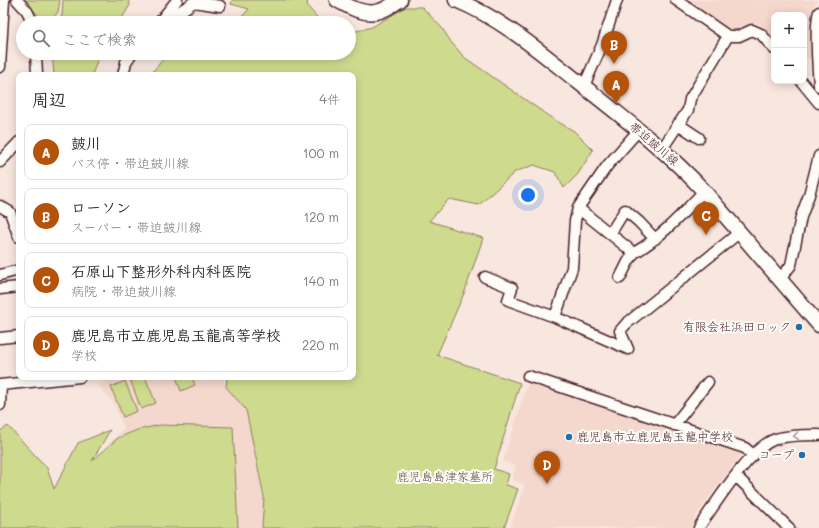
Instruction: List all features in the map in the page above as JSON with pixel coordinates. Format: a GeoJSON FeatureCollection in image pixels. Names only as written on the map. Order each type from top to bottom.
{"type":"FeatureCollection","features":[{"type":"Feature","properties":{"kind":"street"},"geometry":{"type":"LineString","coordinates":[[0,67],[4,0]]}},
{"type":"Feature","properties":{"kind":"street"},"geometry":{"type":"LineString","coordinates":[[16,0],[28,11],[30,16]]}},
{"type":"Feature","properties":{"kind":"street"},"geometry":{"type":"LineString","coordinates":[[164,16],[177,0]]}},
{"type":"Feature","properties":{"kind":"street"},"geometry":{"type":"LineString","coordinates":[[337,0],[358,10],[375,12],[381,11],[400,0]]}},
{"type":"Feature","properties":{"kind":"street","name":"帯迫皷川線"},"geometry":{"type":"LineString","coordinates":[[456,0],[471,6],[519,35],[662,149],[685,170],[704,191],[781,278],[819,325]]}},
{"type":"Feature","properties":{"kind":"street"},"geometry":{"type":"LineString","coordinates":[[584,86],[602,45],[617,0]]}},
{"type":"Feature","properties":{"kind":"street"},"geometry":{"type":"LineString","coordinates":[[676,0],[728,36],[739,36],[752,30],[761,34],[773,48]]}},
{"type":"Feature","properties":{"kind":"street"},"geometry":{"type":"LineString","coordinates":[[173,16],[194,2],[220,6]]}},
{"type":"Feature","properties":{"kind":"street"},"geometry":{"type":"LineString","coordinates":[[819,12],[817,16],[819,86]]}},
{"type":"Feature","properties":{"kind":"street"},"geometry":{"type":"LineString","coordinates":[[662,149],[688,110],[690,99],[728,36]]}},
{"type":"Feature","properties":{"kind":"street"},"geometry":{"type":"LineString","coordinates":[[36,60],[37,72]]}},
{"type":"Feature","properties":{"kind":"street"},"geometry":{"type":"LineString","coordinates":[[124,72],[127,60]]}},
{"type":"Feature","properties":{"kind":"street"},"geometry":{"type":"LineString","coordinates":[[803,84],[819,103]]}},
{"type":"Feature","properties":{"kind":"street"},"geometry":{"type":"LineString","coordinates":[[678,124],[699,138]]}},
{"type":"Feature","properties":{"kind":"street"},"geometry":{"type":"LineString","coordinates":[[555,317],[572,268],[575,221],[578,208],[607,166],[638,131]]}},
{"type":"Feature","properties":{"kind":"street"},"geometry":{"type":"LineString","coordinates":[[0,162],[16,145]]}},
{"type":"Feature","properties":{"kind":"street"},"geometry":{"type":"LineString","coordinates":[[781,278],[791,265],[801,217],[809,195],[819,156]]}},
{"type":"Feature","properties":{"kind":"street"},"geometry":{"type":"LineString","coordinates":[[620,278],[634,253],[655,239],[704,191]]}},
{"type":"Feature","properties":{"kind":"street"},"geometry":{"type":"LineString","coordinates":[[0,206],[15,211]]}},
{"type":"Feature","properties":{"kind":"street"},"geometry":{"type":"LineString","coordinates":[[578,208],[634,253]]}},
{"type":"Feature","properties":{"kind":"street"},"geometry":{"type":"LineString","coordinates":[[610,234],[625,210],[655,239]]}},
{"type":"Feature","properties":{"kind":"street"},"geometry":{"type":"LineString","coordinates":[[485,277],[512,288],[508,300],[555,317],[628,349],[620,331],[626,324],[740,232]]}},
{"type":"Feature","properties":{"kind":"street"},"geometry":{"type":"LineString","coordinates":[[0,274],[16,271]]}},
{"type":"Feature","properties":{"kind":"street"},"geometry":{"type":"LineString","coordinates":[[0,289],[16,287]]}},
{"type":"Feature","properties":{"kind":"street"},"geometry":{"type":"LineString","coordinates":[[0,338],[16,336]]}},
{"type":"Feature","properties":{"kind":"street"},"geometry":{"type":"LineString","coordinates":[[528,376],[745,448],[753,454]]}},
{"type":"Feature","properties":{"kind":"street"},"geometry":{"type":"LineString","coordinates":[[0,405],[1,385],[50,380]]}},
{"type":"Feature","properties":{"kind":"street"},"geometry":{"type":"LineString","coordinates":[[674,425],[708,382]]}},
{"type":"Feature","properties":{"kind":"street"},"geometry":{"type":"LineString","coordinates":[[699,528],[753,454],[774,439],[819,434]]}},
{"type":"Feature","properties":{"kind":"street"},"geometry":{"type":"LineString","coordinates":[[736,476],[787,527]]}},
{"type":"Feature","properties":{"kind":"shaded area"},"geometry":{"type":"Polygon","coordinates":[[[684,0],[817,0],[809,17],[811,57],[807,59],[807,12],[771,12],[771,37],[764,28],[757,23],[752,23],[736,32],[729,31],[684,0]]]}},
{"type":"Feature","properties":{"kind":"shaded area"},"geometry":{"type":"Polygon","coordinates":[[[529,379],[741,450],[741,455],[696,515],[691,528],[510,528],[525,485],[512,479],[516,466],[503,461],[529,379]]]}},
{"type":"Feature","properties":{"kind":"shaded area"},"geometry":{"type":"Polygon","coordinates":[[[107,380],[224,380],[226,387],[246,410],[264,497],[262,528],[83,528],[91,462],[124,428],[114,404],[97,384],[107,380]]]}},
{"type":"Feature","properties":{"kind":"green space"},"geometry":{"type":"Polygon","coordinates":[[[24,0],[60,0],[58,12],[55,16],[39,16],[24,0]]]}},
{"type":"Feature","properties":{"kind":"green space"},"geometry":{"type":"Polygon","coordinates":[[[63,0],[128,0],[130,5],[123,16],[62,15],[63,0]]]}},
{"type":"Feature","properties":{"kind":"green space"},"geometry":{"type":"Polygon","coordinates":[[[233,0],[307,0],[308,7],[316,16],[242,16],[249,9],[231,4],[233,0]]]}},
{"type":"Feature","properties":{"kind":"green space","name":"鹿児島島津家墓所"},"geometry":{"type":"Polygon","coordinates":[[[406,7],[422,7],[442,28],[451,42],[464,57],[553,119],[574,131],[593,150],[578,174],[564,188],[555,172],[534,165],[515,172],[479,205],[449,199],[429,221],[483,238],[465,291],[437,355],[520,383],[494,469],[509,474],[506,485],[518,489],[504,528],[262,528],[264,497],[246,410],[226,387],[227,380],[356,380],[356,72],[152,72],[162,60],[356,60],[356,31],[372,27],[406,7]]]}},
{"type":"Feature","properties":{"kind":"green space"},"geometry":{"type":"Polygon","coordinates":[[[190,13],[194,16],[186,16],[190,13]]]}},
{"type":"Feature","properties":{"kind":"green space"},"geometry":{"type":"Polygon","coordinates":[[[53,60],[97,60],[93,72],[54,72],[53,60]]]}},
{"type":"Feature","properties":{"kind":"green space"},"geometry":{"type":"Polygon","coordinates":[[[130,380],[146,380],[156,403],[141,409],[130,380]]]}},
{"type":"Feature","properties":{"kind":"green space"},"geometry":{"type":"Polygon","coordinates":[[[177,380],[193,380],[195,385],[181,391],[177,380]]]}},
{"type":"Feature","properties":{"kind":"green space"},"geometry":{"type":"Polygon","coordinates":[[[125,381],[137,411],[123,417],[111,387],[125,381]]]}},
{"type":"Feature","properties":{"kind":"green space"},"geometry":{"type":"Polygon","coordinates":[[[160,425],[233,427],[238,528],[0,528],[0,431],[8,426],[47,468],[54,489],[78,443],[110,430],[92,461],[118,438],[137,430],[160,425]]]}},
{"type":"Feature","properties":{"kind":"place","name":"ローソン"},"geometry":{"type":"Point","coordinates":[614,64]}},
{"type":"Feature","properties":{"kind":"place","name":"皷川"},"geometry":{"type":"Point","coordinates":[616,104]}},
{"type":"Feature","properties":{"kind":"place","name":"石原山下整形外科内科医院"},"geometry":{"type":"Point","coordinates":[706,235]}},
{"type":"Feature","properties":{"kind":"place","name":"有限会社浜田ロック"},"geometry":{"type":"Point","coordinates":[799,327]}},
{"type":"Feature","properties":{"kind":"place","name":"鹿児島市立鹿児島玉龍中学校"},"geometry":{"type":"Point","coordinates":[569,437]}},
{"type":"Feature","properties":{"kind":"place","name":"コープ"},"geometry":{"type":"Point","coordinates":[802,455]}},
{"type":"Feature","properties":{"kind":"place","name":"鹿児島市立鹿児島玉龍高等学校"},"geometry":{"type":"Point","coordinates":[547,484]}}]}
